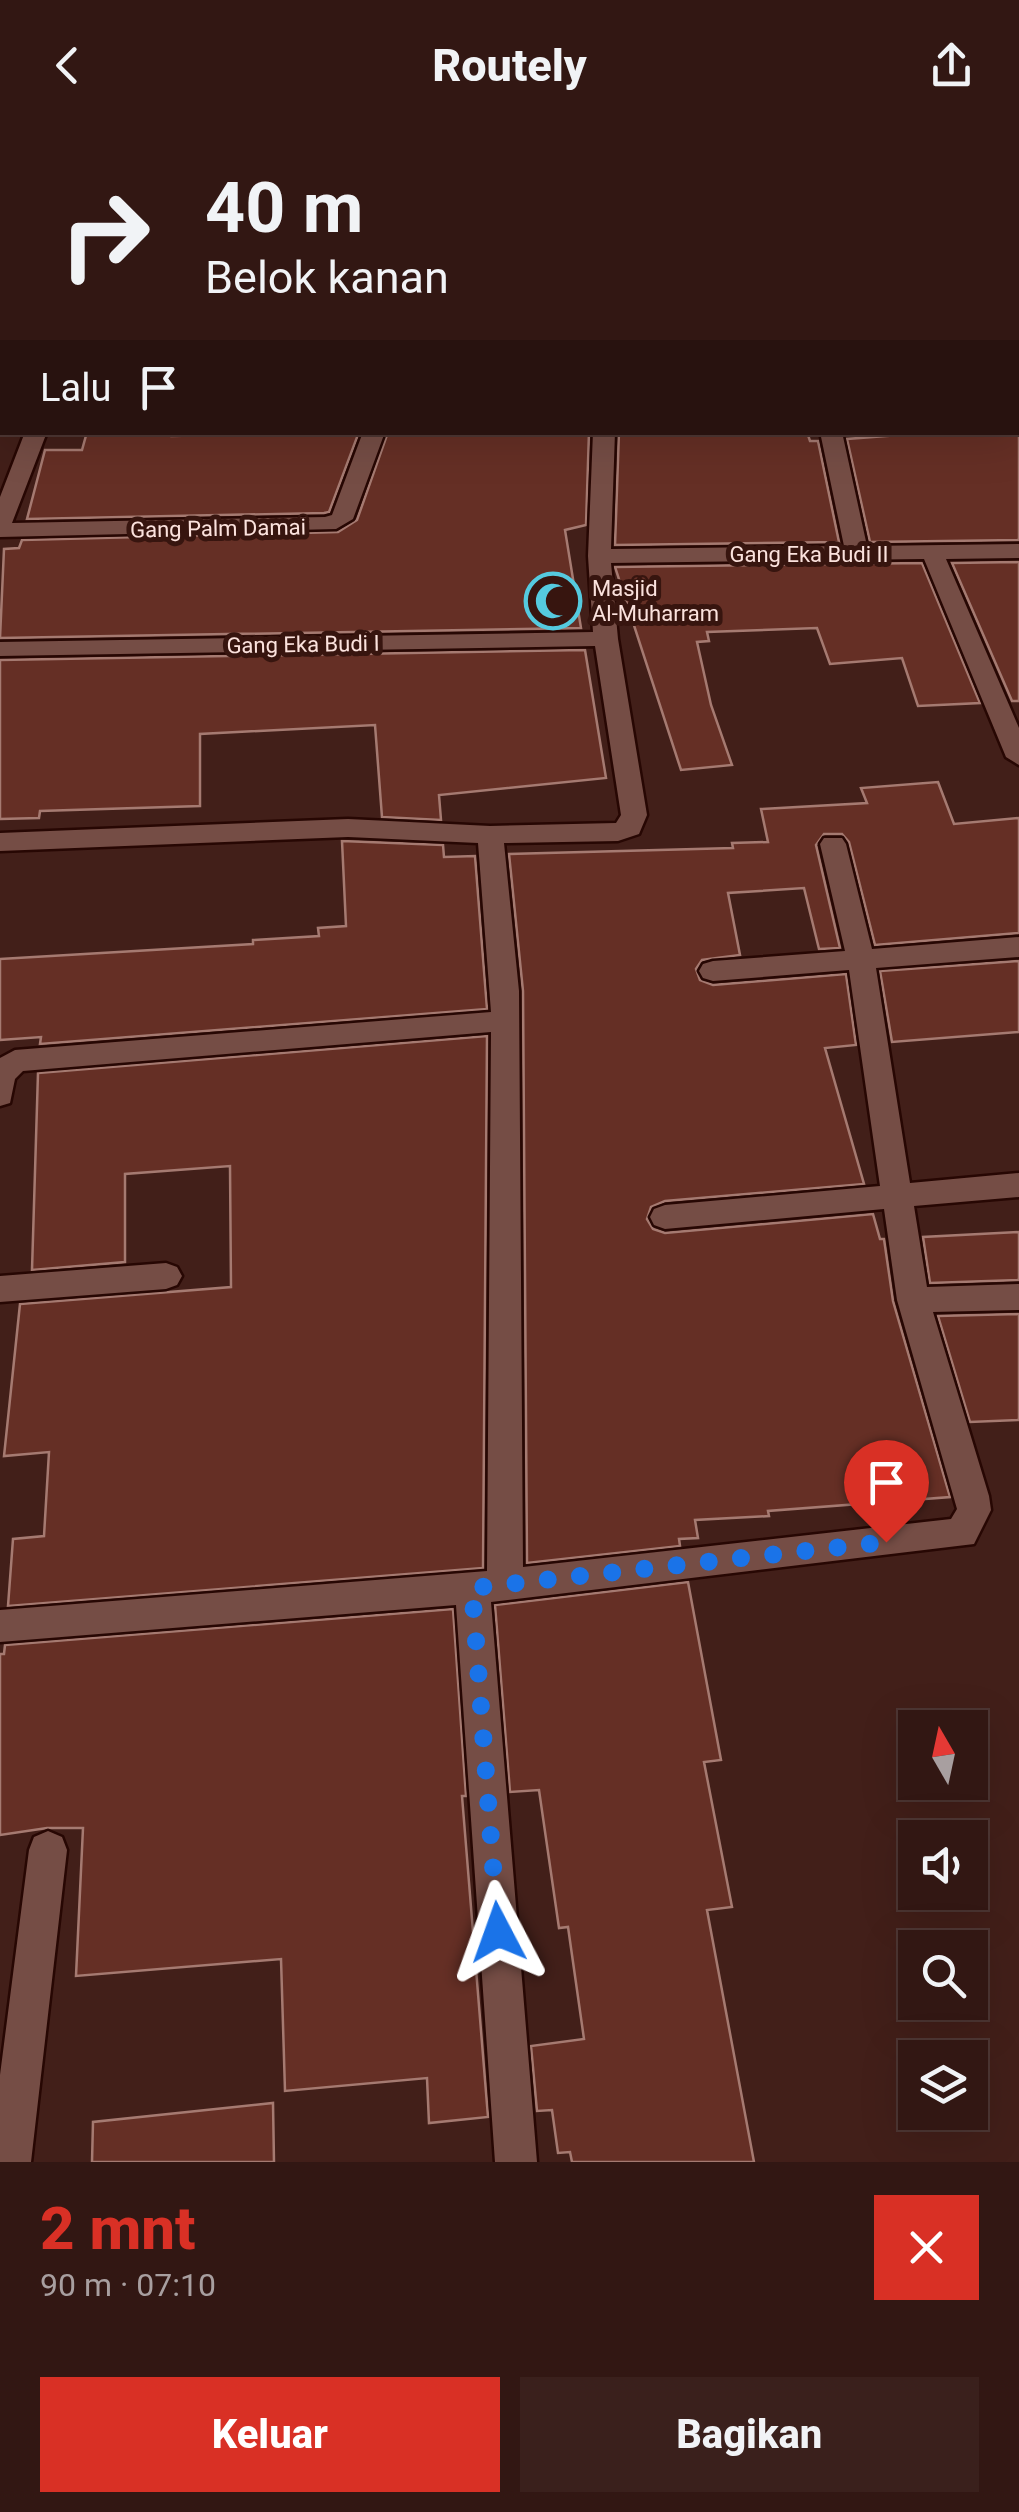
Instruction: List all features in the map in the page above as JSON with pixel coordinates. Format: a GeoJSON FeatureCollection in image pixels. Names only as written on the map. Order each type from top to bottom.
{"type":"FeatureCollection","features":[{"type":"Feature","properties":{"kind":"street"},"geometry":{"type":"LineString","coordinates":[[0,528],[35,435]]}},
{"type":"Feature","properties":{"kind":"street","name":"Gang Palm Damai"},"geometry":{"type":"LineString","coordinates":[[0,528],[328,524],[342,519],[373,435]]}},
{"type":"Feature","properties":{"kind":"street"},"geometry":{"type":"LineString","coordinates":[[0,842],[329,828],[490,834],[618,832],[630,828],[634,814],[606,639],[599,556],[604,435]]}},
{"type":"Feature","properties":{"kind":"street"},"geometry":{"type":"LineString","coordinates":[[831,435],[857,552]]}},
{"type":"Feature","properties":{"kind":"street","name":"Gang Eka Budi II"},"geometry":{"type":"LineString","coordinates":[[599,556],[1019,551]]}},
{"type":"Feature","properties":{"kind":"street"},"geometry":{"type":"LineString","coordinates":[[933,554],[1019,758]]}},
{"type":"Feature","properties":{"kind":"street","name":"Gang Eka Budi I"},"geometry":{"type":"LineString","coordinates":[[0,648],[606,639]]}},
{"type":"Feature","properties":{"kind":"street"},"geometry":{"type":"LineString","coordinates":[[490,834],[505,991],[488,1586],[516,2162]]}},
{"type":"Feature","properties":{"kind":"street"},"geometry":{"type":"LineString","coordinates":[[0,1626],[488,1586],[962,1533],[974,1510],[972,1496],[914,1300],[861,960],[833,844]]}},
{"type":"Feature","properties":{"kind":"street"},"geometry":{"type":"LineString","coordinates":[[713,971],[1019,947]]}},
{"type":"Feature","properties":{"kind":"street"},"geometry":{"type":"LineString","coordinates":[[0,1092],[0,1075],[15,1061],[503,1020]]}},
{"type":"Feature","properties":{"kind":"street"},"geometry":{"type":"LineString","coordinates":[[665,1217],[1019,1186]]}},
{"type":"Feature","properties":{"kind":"street"},"geometry":{"type":"LineString","coordinates":[[0,1289],[166,1276]]}},
{"type":"Feature","properties":{"kind":"street"},"geometry":{"type":"LineString","coordinates":[[914,1300],[1019,1297]]}},
{"type":"Feature","properties":{"kind":"street"},"geometry":{"type":"LineString","coordinates":[[10,2162],[48,1850]]}},
{"type":"Feature","properties":{"kind":"building"},"geometry":{"type":"Polygon","coordinates":[[[86,435],[358,435],[329,512],[27,519],[45,450],[82,450],[86,435]]]}},
{"type":"Feature","properties":{"kind":"building"},"geometry":{"type":"Polygon","coordinates":[[[387,435],[589,435],[586,525],[565,530],[581,628],[0,638],[4,549],[19,548],[22,540],[338,532],[357,520],[387,435]]]}},
{"type":"Feature","properties":{"kind":"building"},"geometry":{"type":"Polygon","coordinates":[[[619,435],[808,435],[810,441],[818,441],[839,542],[615,545],[619,435]]]}},
{"type":"Feature","properties":{"kind":"building"},"geometry":{"type":"Polygon","coordinates":[[[1019,435],[1019,540],[870,542],[847,439],[1019,435]]]}},
{"type":"Feature","properties":{"kind":"building"},"geometry":{"type":"Polygon","coordinates":[[[1019,562],[1019,701],[1012,701],[952,563],[1019,562]]]}},
{"type":"Feature","properties":{"kind":"building"},"geometry":{"type":"Polygon","coordinates":[[[922,563],[980,703],[918,706],[902,658],[830,664],[817,628],[707,632],[709,641],[697,642],[711,705],[732,765],[681,770],[615,567],[922,563]]]}},
{"type":"Feature","properties":{"kind":"building"},"geometry":{"type":"Polygon","coordinates":[[[585,650],[606,778],[439,795],[441,820],[382,817],[375,725],[200,734],[200,806],[40,811],[39,818],[0,819],[0,660],[585,650]]]}},
{"type":"Feature","properties":{"kind":"building"},"geometry":{"type":"Polygon","coordinates":[[[938,782],[954,824],[1019,818],[1019,933],[875,945],[849,842],[842,834],[824,834],[816,845],[840,948],[819,949],[804,888],[728,893],[740,955],[702,960],[696,969],[700,980],[713,985],[846,974],[856,1045],[825,1048],[864,1184],[665,1201],[651,1207],[647,1219],[653,1229],[665,1233],[873,1214],[880,1239],[884,1239],[893,1301],[950,1497],[695,1520],[698,1538],[679,1539],[680,1546],[527,1563],[523,991],[509,854],[733,848],[732,843],[768,842],[761,809],[867,803],[861,788],[938,782]]]}},
{"type":"Feature","properties":{"kind":"building"},"geometry":{"type":"Polygon","coordinates":[[[342,841],[443,845],[444,857],[475,856],[487,1009],[40,1044],[41,1037],[0,1040],[0,959],[253,944],[253,940],[319,936],[318,928],[346,926],[342,841]]]}},
{"type":"Feature","properties":{"kind":"building"},"geometry":{"type":"Polygon","coordinates":[[[1019,961],[1019,1032],[892,1042],[880,971],[1019,961]]]}},
{"type":"Feature","properties":{"kind":"building"},"geometry":{"type":"Polygon","coordinates":[[[487,1036],[483,1568],[8,1606],[13,1539],[44,1536],[49,1452],[4,1456],[20,1304],[231,1287],[230,1166],[125,1174],[125,1262],[32,1270],[38,1073],[487,1036]]]}},
{"type":"Feature","properties":{"kind":"building"},"geometry":{"type":"Polygon","coordinates":[[[1019,1232],[1019,1280],[930,1283],[923,1237],[1019,1232]]]}},
{"type":"Feature","properties":{"kind":"building"},"geometry":{"type":"Polygon","coordinates":[[[1019,1314],[1019,1420],[970,1422],[938,1316],[1019,1314]]]}},
{"type":"Feature","properties":{"kind":"building"},"geometry":{"type":"Polygon","coordinates":[[[688,1582],[721,1760],[704,1762],[732,1907],[707,1910],[754,2162],[572,2162],[570,2152],[558,2153],[552,2110],[537,2111],[531,2046],[584,2039],[568,1927],[559,1928],[539,1790],[510,1792],[495,1605],[688,1582]]]}},
{"type":"Feature","properties":{"kind":"building"},"geometry":{"type":"Polygon","coordinates":[[[453,1609],[466,1796],[462,1796],[488,2117],[429,2123],[427,2078],[285,2091],[281,1959],[76,1976],[83,1828],[47,1828],[0,1835],[0,1654],[4,1654],[5,1645],[453,1609]]]}},
{"type":"Feature","properties":{"kind":"building"},"geometry":{"type":"Polygon","coordinates":[[[273,2103],[274,2162],[92,2162],[93,2122],[273,2103]]]}},
{"type":"Feature","properties":{"kind":"place","name":"Masjid Al-Muharram"},"geometry":{"type":"Point","coordinates":[553,601]}},
{"type":"Feature","properties":{"kind":"route"},"geometry":{"type":"LineString","coordinates":[[498,1932],[472,1588],[886,1542]]}}]}
